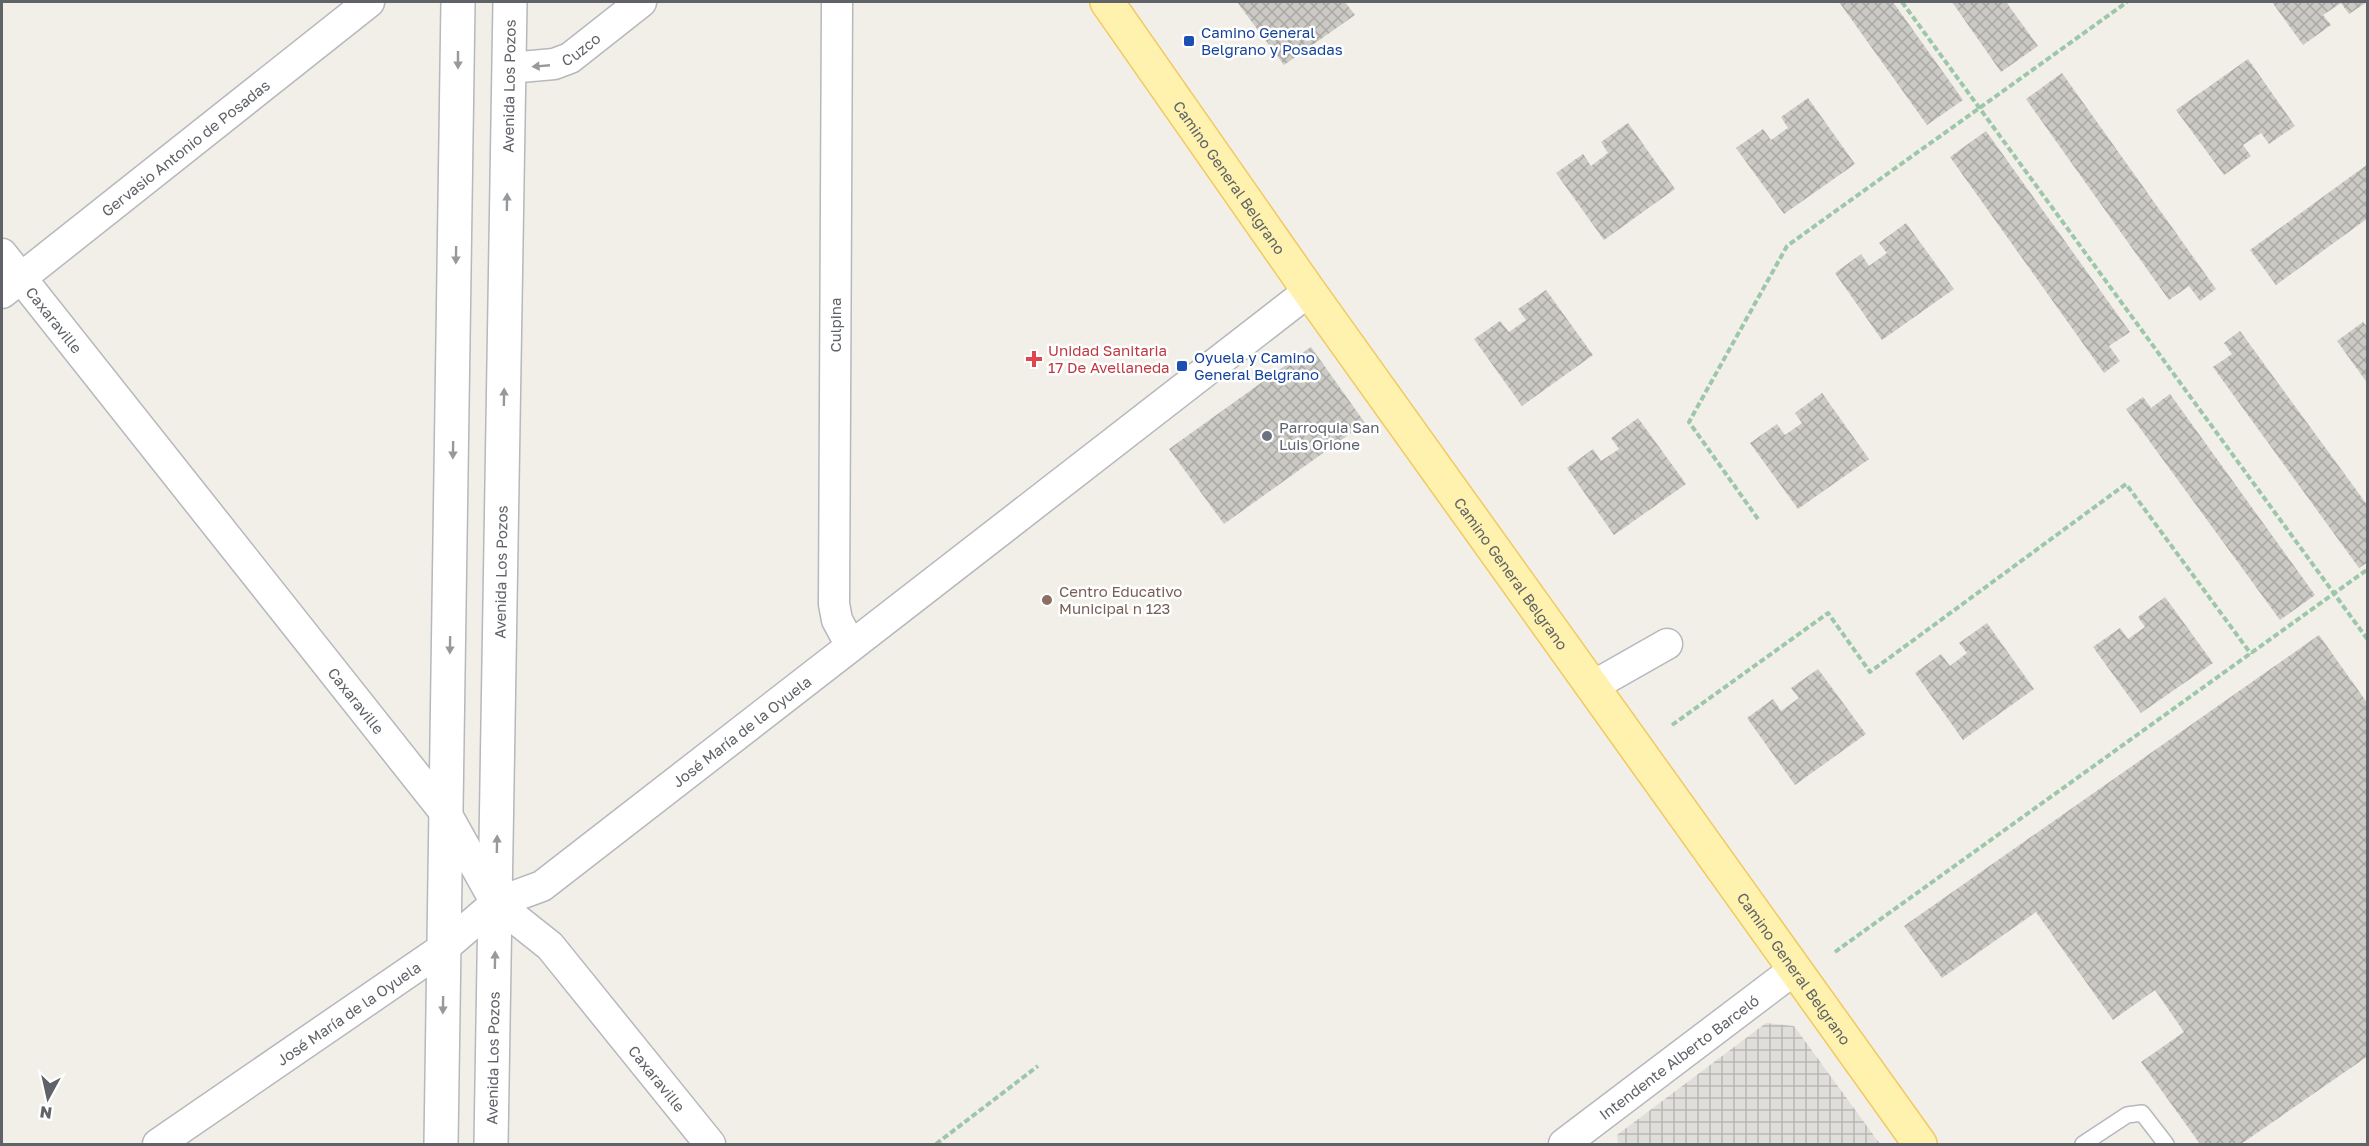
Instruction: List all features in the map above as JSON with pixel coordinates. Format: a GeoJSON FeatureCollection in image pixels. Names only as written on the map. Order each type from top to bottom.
{"type":"FeatureCollection","features":[{"type":"Feature","properties":{"kind":"main road","name":"Camino General Belgrano"},"geometry":{"type":"LineString","coordinates":[[1107,2],[1309,291],[1920,1144]]}},
{"type":"Feature","properties":{"kind":"street","name":"Gervasio Antonio de Posadas"},"geometry":{"type":"LineString","coordinates":[[11,285],[369,2]]}},
{"type":"Feature","properties":{"kind":"street"},"geometry":{"type":"LineString","coordinates":[[441,1144],[458,2]]}},
{"type":"Feature","properties":{"kind":"street","name":"Avenida Los Pozos"},"geometry":{"type":"LineString","coordinates":[[491,1144],[510,2]]}},
{"type":"Feature","properties":{"kind":"street","name":"Cuzco"},"geometry":{"type":"LineString","coordinates":[[509,68],[554,64],[570,58],[641,2]]}},
{"type":"Feature","properties":{"kind":"street","name":"Culpina"},"geometry":{"type":"LineString","coordinates":[[837,2],[834,604],[837,620],[850,646]]}},
{"type":"Feature","properties":{"kind":"street","name":"Caxaraville"},"geometry":{"type":"LineString","coordinates":[[2,254],[11,285],[447,815],[496,903],[550,946],[710,1144]]}},
{"type":"Feature","properties":{"kind":"street","name":"José María de la Oyuela"},"geometry":{"type":"LineString","coordinates":[[158,1144],[445,947],[496,903],[542,886],[1309,291]]}},
{"type":"Feature","properties":{"kind":"street"},"geometry":{"type":"LineString","coordinates":[[1593,686],[1667,644]]}},
{"type":"Feature","properties":{"kind":"street","name":"Intendente Alberto Barceló"},"geometry":{"type":"LineString","coordinates":[[1564,1144],[1795,969]]}},
{"type":"Feature","properties":{"kind":"lane"},"geometry":{"type":"LineString","coordinates":[[2083,1144],[2127,1115],[2142,1113],[2166,1144]]}},
{"type":"Feature","properties":{"kind":"path"},"geometry":{"type":"LineString","coordinates":[[1902,2],[2367,640]]}},
{"type":"Feature","properties":{"kind":"path"},"geometry":{"type":"LineString","coordinates":[[1758,519],[1689,423],[1787,246],[2127,2]]}},
{"type":"Feature","properties":{"kind":"path"},"geometry":{"type":"LineString","coordinates":[[1672,724],[1827,613],[1870,672],[2126,484],[2251,654]]}},
{"type":"Feature","properties":{"kind":"path"},"geometry":{"type":"LineString","coordinates":[[1835,952],[2367,569]]}},
{"type":"Feature","properties":{"kind":"path"},"geometry":{"type":"LineString","coordinates":[[936,1144],[1038,1066]]}},
{"type":"Feature","properties":{"kind":"shaded area"},"geometry":{"type":"Polygon","coordinates":[[[1766,1023],[1794,1026],[1880,1144],[1618,1144],[1617,1135],[1766,1023]]]}},
{"type":"Feature","properties":{"kind":"building"},"geometry":{"type":"Polygon","coordinates":[[[1237,2],[1345,2],[1355,15],[1284,65],[1237,2]]]}},
{"type":"Feature","properties":{"kind":"building"},"geometry":{"type":"Polygon","coordinates":[[[1839,2],[1893,2],[1963,100],[1927,125],[1839,2]]]}},
{"type":"Feature","properties":{"kind":"building"},"geometry":{"type":"Polygon","coordinates":[[[1952,2],[2006,2],[2038,46],[2001,72],[1952,2]]]}},
{"type":"Feature","properties":{"kind":"building"},"geometry":{"type":"Polygon","coordinates":[[[2272,2],[2367,2],[2349,14],[2341,3],[2323,15],[2331,25],[2303,45],[2272,2]]]}},
{"type":"Feature","properties":{"kind":"building"},"geometry":{"type":"Polygon","coordinates":[[[2248,59],[2295,126],[2269,144],[2261,133],[2243,145],[2251,156],[2224,175],[2176,110],[2248,59]]]}},
{"type":"Feature","properties":{"kind":"building"},"geometry":{"type":"Polygon","coordinates":[[[2062,73],[2216,289],[2200,301],[2189,286],[2169,300],[2026,99],[2062,73]]]}},
{"type":"Feature","properties":{"kind":"building"},"geometry":{"type":"Polygon","coordinates":[[[1808,98],[1855,164],[1784,214],[1736,148],[1763,129],[1771,140],[1788,128],[1781,117],[1808,98]]]}},
{"type":"Feature","properties":{"kind":"building"},"geometry":{"type":"Polygon","coordinates":[[[1628,123],[1675,189],[1604,240],[1556,173],[1583,154],[1591,166],[1608,153],[1601,142],[1628,123]]]}},
{"type":"Feature","properties":{"kind":"building"},"geometry":{"type":"Polygon","coordinates":[[[1986,131],[2130,332],[2109,346],[2120,361],[2104,373],[1950,157],[1986,131]]]}},
{"type":"Feature","properties":{"kind":"building"},"geometry":{"type":"Polygon","coordinates":[[[2368,164],[2368,218],[2276,285],[2250,250],[2368,164]]]}},
{"type":"Feature","properties":{"kind":"building"},"geometry":{"type":"Polygon","coordinates":[[[1906,223],[1954,289],[1882,340],[1835,273],[1861,254],[1869,266],[1887,253],[1879,243],[1906,223]]]}},
{"type":"Feature","properties":{"kind":"building"},"geometry":{"type":"Polygon","coordinates":[[[1546,290],[1593,355],[1522,406],[1474,339],[1500,321],[1509,332],[1526,320],[1518,309],[1546,290]]]}},
{"type":"Feature","properties":{"kind":"building"},"geometry":{"type":"Polygon","coordinates":[[[2363,322],[2368,328],[2368,384],[2337,341],[2363,322]]]}},
{"type":"Feature","properties":{"kind":"building"},"geometry":{"type":"Polygon","coordinates":[[[2240,331],[2368,506],[2368,562],[2359,568],[2213,367],[2232,354],[2224,343],[2240,331]]]}},
{"type":"Feature","properties":{"kind":"building","name":"Parroquia San Luis Orione"},"geometry":{"type":"Polygon","coordinates":[[[1311,347],[1365,423],[1224,524],[1169,449],[1311,347]]]}},
{"type":"Feature","properties":{"kind":"building"},"geometry":{"type":"Polygon","coordinates":[[[1822,393],[1869,459],[1798,509],[1750,443],[1777,424],[1785,435],[1802,423],[1795,413],[1822,393]]]}},
{"type":"Feature","properties":{"kind":"building"},"geometry":{"type":"Polygon","coordinates":[[[2170,394],[2315,595],[2280,620],[2126,409],[2143,397],[2151,408],[2170,394]]]}},
{"type":"Feature","properties":{"kind":"building"},"geometry":{"type":"Polygon","coordinates":[[[1638,418],[1686,484],[1614,535],[1567,468],[1593,449],[1601,461],[1619,449],[1611,438],[1638,418]]]}},
{"type":"Feature","properties":{"kind":"building"},"geometry":{"type":"Polygon","coordinates":[[[2165,597],[2213,663],[2141,713],[2093,647],[2120,628],[2128,639],[2145,627],[2138,617],[2165,597]]]}},
{"type":"Feature","properties":{"kind":"building"},"geometry":{"type":"Polygon","coordinates":[[[1987,623],[2034,689],[1963,740],[1915,673],[1941,654],[1950,666],[1967,653],[1959,643],[1987,623]]]}},
{"type":"Feature","properties":{"kind":"building"},"geometry":{"type":"Polygon","coordinates":[[[2319,635],[2368,704],[2368,1056],[2241,1144],[2200,1144],[2141,1062],[2184,1032],[2155,990],[2113,1020],[2036,912],[1942,978],[1904,926],[2319,635]]]}},
{"type":"Feature","properties":{"kind":"building"},"geometry":{"type":"Polygon","coordinates":[[[1818,669],[1866,734],[1795,785],[1747,718],[1773,699],[1781,711],[1799,698],[1791,688],[1818,669]]]}},
{"type":"Feature","properties":{"kind":"place","name":"Camino General Belgrano y Posadas"},"geometry":{"type":"Point","coordinates":[1189,41]}},
{"type":"Feature","properties":{"kind":"place","name":"Unidad Sanitaria 17 De Avellaneda"},"geometry":{"type":"Point","coordinates":[1034,359]}},
{"type":"Feature","properties":{"kind":"place","name":"Oyuela y Camino General Belgrano"},"geometry":{"type":"Point","coordinates":[1182,366]}},
{"type":"Feature","properties":{"kind":"place","name":"Parroquia San Luis Orione"},"geometry":{"type":"Point","coordinates":[1267,436]}},
{"type":"Feature","properties":{"kind":"place","name":"Centro Educativo Municipal n 123"},"geometry":{"type":"Point","coordinates":[1047,600]}}]}
